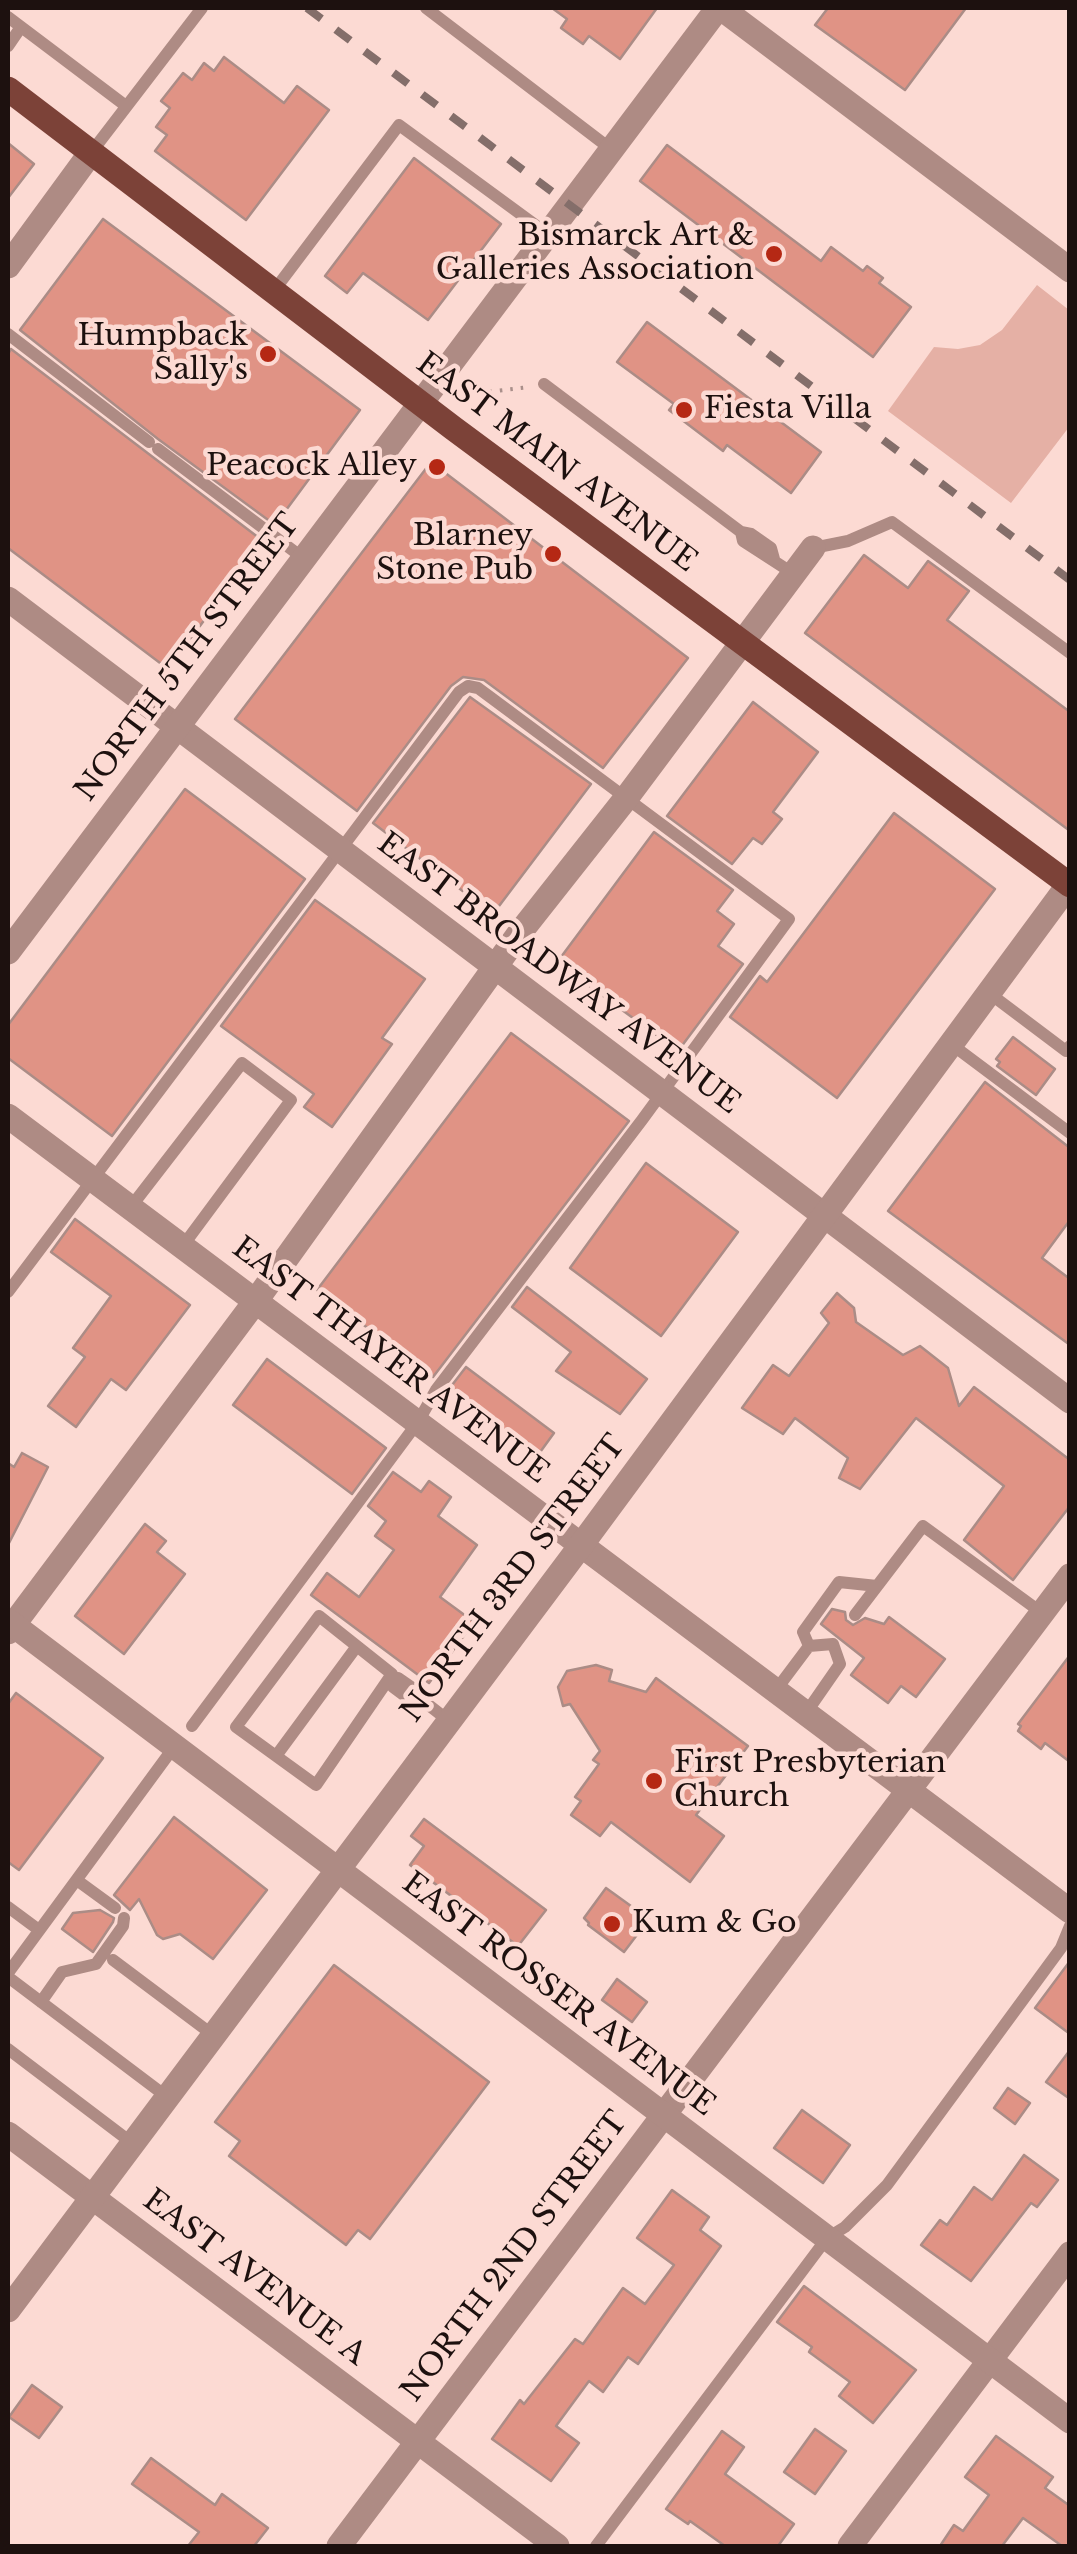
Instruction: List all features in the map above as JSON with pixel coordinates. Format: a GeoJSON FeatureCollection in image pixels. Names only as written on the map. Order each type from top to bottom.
{"type":"FeatureCollection","features":[{"type":"Feature","properties":{"kind":"main road","name":"EAST MAIN AVENUE"},"geometry":{"type":"LineString","coordinates":[[8,90],[421,404],[1069,884]]}},
{"type":"Feature","properties":{"kind":"street","name":"NORTH 5TH STREET"},"geometry":{"type":"LineString","coordinates":[[8,952],[720,8]]}},
{"type":"Feature","properties":{"kind":"street"},"geometry":{"type":"LineString","coordinates":[[720,8],[1070,270]]}},
{"type":"Feature","properties":{"kind":"street"},"geometry":{"type":"LineString","coordinates":[[8,266],[90,154]]}},
{"type":"Feature","properties":{"kind":"street"},"geometry":{"type":"LineString","coordinates":[[9,1626],[255,1302],[496,966],[743,642],[784,566],[812,548]]}},
{"type":"Feature","properties":{"kind":"street","name":"EAST BROADWAY AVENUE"},"geometry":{"type":"LineString","coordinates":[[8,599],[1070,1401]]}},
{"type":"Feature","properties":{"kind":"street","name":"NORTH 3RD STREET"},"geometry":{"type":"LineString","coordinates":[[8,2310],[582,1544],[1069,884]]}},
{"type":"Feature","properties":{"kind":"street","name":"EAST THAYER AVENUE"},"geometry":{"type":"LineString","coordinates":[[8,1116],[1070,1911]]}},
{"type":"Feature","properties":{"kind":"street","name":"NORTH 2ND STREET"},"geometry":{"type":"LineString","coordinates":[[339,2546],[1070,1576]]}},
{"type":"Feature","properties":{"kind":"street","name":"EAST ROSSER AVENUE"},"geometry":{"type":"LineString","coordinates":[[9,1626],[338,1868],[1070,2420]]}},
{"type":"Feature","properties":{"kind":"street","name":"EAST AVENUE A"},"geometry":{"type":"LineString","coordinates":[[8,2134],[557,2546]]}},
{"type":"Feature","properties":{"kind":"street"},"geometry":{"type":"LineString","coordinates":[[850,2546],[1070,2254]]}},
{"type":"Feature","properties":{"kind":"lane"},"geometry":{"type":"LineString","coordinates":[[90,154],[202,8]]}},
{"type":"Feature","properties":{"kind":"lane"},"geometry":{"type":"LineString","coordinates":[[426,8],[612,150]]}},
{"type":"Feature","properties":{"kind":"lane"},"geometry":{"type":"LineString","coordinates":[[8,18],[126,106]]}},
{"type":"Feature","properties":{"kind":"lane"},"geometry":{"type":"LineString","coordinates":[[8,46],[21,27]]}},
{"type":"Feature","properties":{"kind":"lane"},"geometry":{"type":"LineString","coordinates":[[272,292],[399,125],[548,235]]}},
{"type":"Feature","properties":{"kind":"lane"},"geometry":{"type":"LineString","coordinates":[[8,334],[303,558]]}},
{"type":"Feature","properties":{"kind":"lane"},"geometry":{"type":"LineString","coordinates":[[544,384],[741,532],[743,541],[784,566]]}},
{"type":"Feature","properties":{"kind":"lane"},"geometry":{"type":"LineString","coordinates":[[812,548],[848,541],[892,522],[1070,653]]}},
{"type":"Feature","properties":{"kind":"lane"},"geometry":{"type":"LineString","coordinates":[[8,1292],[459,692],[468,686],[478,688],[789,919],[662,1094],[436,1390],[418,1422],[192,1726]]}},
{"type":"Feature","properties":{"kind":"lane"},"geometry":{"type":"LineString","coordinates":[[989,993],[1066,1050],[1070,1046]]}},
{"type":"Feature","properties":{"kind":"lane"},"geometry":{"type":"LineString","coordinates":[[951,1044],[1070,1133]]}},
{"type":"Feature","properties":{"kind":"lane"},"geometry":{"type":"LineString","coordinates":[[130,1208],[242,1063],[291,1100],[182,1247]]}},
{"type":"Feature","properties":{"kind":"lane"},"geometry":{"type":"LineString","coordinates":[[855,1615],[923,1526],[1042,1613]]}},
{"type":"Feature","properties":{"kind":"lane"},"geometry":{"type":"LineString","coordinates":[[809,1646],[803,1632],[839,1582],[877,1586]]}},
{"type":"Feature","properties":{"kind":"lane"},"geometry":{"type":"LineString","coordinates":[[392,1678],[316,1785],[236,1727],[319,1616],[392,1678],[424,1696],[426,1703],[449,1720]]}},
{"type":"Feature","properties":{"kind":"lane"},"geometry":{"type":"LineString","coordinates":[[776,1690],[809,1646],[835,1641],[840,1664],[806,1713]]}},
{"type":"Feature","properties":{"kind":"lane"},"geometry":{"type":"LineString","coordinates":[[276,1756],[357,1646]]}},
{"type":"Feature","properties":{"kind":"lane"},"geometry":{"type":"LineString","coordinates":[[167,2097],[8,1975],[174,1747]]}},
{"type":"Feature","properties":{"kind":"lane"},"geometry":{"type":"LineString","coordinates":[[41,2002],[62,1972],[96,1964],[123,1926],[119,1913],[78,1881]]}},
{"type":"Feature","properties":{"kind":"lane"},"geometry":{"type":"LineString","coordinates":[[8,1907],[39,1930]]}},
{"type":"Feature","properties":{"kind":"lane"},"geometry":{"type":"LineString","coordinates":[[596,2546],[827,2238],[845,2227],[887,2184],[1061,1948],[1070,1926]]}},
{"type":"Feature","properties":{"kind":"lane"},"geometry":{"type":"LineString","coordinates":[[113,1960],[213,2035]]}},
{"type":"Feature","properties":{"kind":"lane"},"geometry":{"type":"LineString","coordinates":[[8,2048],[132,2144]]}},
{"type":"Feature","properties":{"kind":"path"},"geometry":{"type":"LineString","coordinates":[[479,393],[544,384]]}},
{"type":"Feature","properties":{"kind":"shaded area"},"geometry":{"type":"Polygon","coordinates":[[[1037,285],[1069,310],[1069,427],[1011,503],[888,411],[934,347],[958,349],[980,345],[1002,330],[1037,285]]]}},
{"type":"Feature","properties":{"kind":"building"},"geometry":{"type":"Polygon","coordinates":[[[552,8],[657,8],[620,59],[589,36],[583,44],[561,28],[567,19],[552,8]]]}},
{"type":"Feature","properties":{"kind":"building"},"geometry":{"type":"Polygon","coordinates":[[[828,8],[966,8],[905,90],[815,25],[828,8]]]}},
{"type":"Feature","properties":{"kind":"building"},"geometry":{"type":"Polygon","coordinates":[[[224,57],[284,103],[297,86],[329,110],[246,220],[155,151],[167,135],[156,127],[170,108],[161,101],[183,73],[192,80],[204,63],[214,71],[224,57]]]}},
{"type":"Feature","properties":{"kind":"building"},"geometry":{"type":"Polygon","coordinates":[[[8,143],[34,164],[8,198],[8,143]]]}},
{"type":"Feature","properties":{"kind":"building","name":"Bismarck Art & Galleries Association"},"geometry":{"type":"Polygon","coordinates":[[[667,145],[821,261],[831,247],[863,271],[867,266],[883,278],[879,283],[911,307],[873,357],[640,181],[667,145]]]}},
{"type":"Feature","properties":{"kind":"building"},"geometry":{"type":"Polygon","coordinates":[[[414,158],[501,224],[428,320],[363,273],[347,293],[325,276],[414,158]]]}},
{"type":"Feature","properties":{"kind":"building"},"geometry":{"type":"Polygon","coordinates":[[[103,219],[360,410],[275,525],[20,330],[103,219]]]}},
{"type":"Feature","properties":{"kind":"building"},"geometry":{"type":"Polygon","coordinates":[[[647,322],[821,452],[791,493],[727,445],[723,451],[669,410],[674,404],[617,362],[647,322]]]}},
{"type":"Feature","properties":{"kind":"building"},"geometry":{"type":"Polygon","coordinates":[[[11,349],[263,541],[168,669],[8,548],[11,349]]]}},
{"type":"Feature","properties":{"kind":"building"},"geometry":{"type":"Polygon","coordinates":[[[431,462],[688,658],[603,768],[484,680],[463,677],[451,686],[357,811],[235,719],[431,462]]]}},
{"type":"Feature","properties":{"kind":"building"},"geometry":{"type":"Polygon","coordinates":[[[864,555],[908,588],[928,561],[969,591],[947,620],[1070,712],[1070,831],[805,633],[864,555]]]}},
{"type":"Feature","properties":{"kind":"building"},"geometry":{"type":"Polygon","coordinates":[[[470,697],[591,784],[493,914],[373,823],[470,697]]]}},
{"type":"Feature","properties":{"kind":"building"},"geometry":{"type":"Polygon","coordinates":[[[753,702],[818,752],[773,812],[782,819],[762,844],[753,838],[732,864],[667,816],[753,702]]]}},
{"type":"Feature","properties":{"kind":"building"},"geometry":{"type":"Polygon","coordinates":[[[185,789],[305,879],[112,1136],[8,1058],[8,1025],[185,789]]]}},
{"type":"Feature","properties":{"kind":"building"},"geometry":{"type":"Polygon","coordinates":[[[894,813],[995,889],[837,1098],[730,1017],[760,976],[767,982],[894,813]]]}},
{"type":"Feature","properties":{"kind":"building"},"geometry":{"type":"Polygon","coordinates":[[[654,832],[733,890],[717,911],[734,924],[718,946],[743,964],[678,1051],[562,966],[561,957],[654,832]]]}},
{"type":"Feature","properties":{"kind":"building"},"geometry":{"type":"Polygon","coordinates":[[[315,900],[425,979],[382,1038],[392,1044],[332,1127],[304,1107],[314,1094],[221,1026],[315,900]]]}},
{"type":"Feature","properties":{"kind":"building"},"geometry":{"type":"Polygon","coordinates":[[[511,1033],[629,1121],[433,1377],[317,1290],[511,1033]]]}},
{"type":"Feature","properties":{"kind":"building"},"geometry":{"type":"Polygon","coordinates":[[[1013,1037],[1055,1069],[1036,1095],[997,1066],[1000,1062],[996,1059],[1013,1037]]]}},
{"type":"Feature","properties":{"kind":"building"},"geometry":{"type":"Polygon","coordinates":[[[985,1082],[1070,1148],[1070,1220],[1042,1258],[1070,1279],[1070,1345],[888,1211],[985,1082]]]}},
{"type":"Feature","properties":{"kind":"building"},"geometry":{"type":"Polygon","coordinates":[[[646,1163],[738,1232],[661,1336],[570,1268],[646,1163]]]}},
{"type":"Feature","properties":{"kind":"building"},"geometry":{"type":"Polygon","coordinates":[[[75,1219],[190,1305],[126,1390],[111,1379],[76,1427],[48,1406],[85,1357],[73,1348],[111,1296],[51,1252],[75,1219]]]}},
{"type":"Feature","properties":{"kind":"building"},"geometry":{"type":"Polygon","coordinates":[[[527,1287],[647,1379],[620,1414],[556,1371],[571,1352],[512,1307],[527,1287]]]}},
{"type":"Feature","properties":{"kind":"building"},"geometry":{"type":"Polygon","coordinates":[[[837,1293],[854,1308],[856,1322],[903,1355],[920,1346],[948,1368],[959,1406],[974,1387],[1070,1460],[1070,1506],[1013,1580],[964,1540],[1004,1486],[916,1418],[860,1489],[839,1478],[848,1458],[795,1418],[783,1434],[742,1408],[773,1365],[789,1376],[829,1323],[821,1313],[837,1293]]]}},
{"type":"Feature","properties":{"kind":"building"},"geometry":{"type":"Polygon","coordinates":[[[267,1359],[386,1448],[352,1494],[233,1405],[267,1359]]]}},
{"type":"Feature","properties":{"kind":"building"},"geometry":{"type":"Polygon","coordinates":[[[466,1367],[554,1433],[538,1455],[449,1389],[466,1367]]]}},
{"type":"Feature","properties":{"kind":"building"},"geometry":{"type":"Polygon","coordinates":[[[22,1453],[48,1467],[8,1545],[8,1463],[14,1467],[22,1453]]]}},
{"type":"Feature","properties":{"kind":"building"},"geometry":{"type":"Polygon","coordinates":[[[393,1472],[421,1492],[429,1481],[451,1497],[438,1516],[477,1545],[440,1597],[474,1622],[429,1683],[311,1595],[327,1573],[359,1597],[394,1550],[375,1536],[386,1521],[368,1506],[393,1472]]]}},
{"type":"Feature","properties":{"kind":"building"},"geometry":{"type":"Polygon","coordinates":[[[145,1524],[166,1541],[157,1552],[185,1574],[124,1654],[75,1616],[145,1524]]]}},
{"type":"Feature","properties":{"kind":"building"},"geometry":{"type":"Polygon","coordinates":[[[832,1609],[845,1612],[846,1620],[853,1625],[865,1618],[884,1624],[889,1617],[945,1659],[916,1697],[901,1686],[888,1703],[851,1675],[864,1658],[821,1624],[832,1609]]]}},
{"type":"Feature","properties":{"kind":"building"},"geometry":{"type":"Polygon","coordinates":[[[1070,1655],[1070,1762],[1045,1743],[1041,1749],[1018,1731],[1018,1724],[1070,1655]]]}},
{"type":"Feature","properties":{"kind":"building","name":"First Presbyterian Church"},"geometry":{"type":"Polygon","coordinates":[[[596,1665],[612,1670],[609,1681],[646,1692],[656,1678],[748,1746],[696,1815],[724,1836],[690,1882],[611,1822],[600,1836],[571,1815],[581,1801],[575,1797],[599,1764],[593,1760],[600,1751],[570,1704],[563,1706],[558,1687],[567,1671],[596,1665]]]}},
{"type":"Feature","properties":{"kind":"building"},"geometry":{"type":"Polygon","coordinates":[[[16,1693],[103,1758],[19,1870],[8,1862],[8,1704],[16,1693]]]}},
{"type":"Feature","properties":{"kind":"building"},"geometry":{"type":"Polygon","coordinates":[[[174,1817],[267,1890],[213,1959],[180,1934],[163,1939],[157,1935],[139,1899],[130,1910],[114,1895],[174,1817]]]}},
{"type":"Feature","properties":{"kind":"building"},"geometry":{"type":"Polygon","coordinates":[[[424,1819],[546,1910],[518,1946],[410,1865],[424,1846],[411,1836],[424,1819]]]}},
{"type":"Feature","properties":{"kind":"building"},"geometry":{"type":"Polygon","coordinates":[[[606,1888],[649,1919],[624,1952],[584,1918],[606,1888]]]}},
{"type":"Feature","properties":{"kind":"building"},"geometry":{"type":"Polygon","coordinates":[[[100,1910],[114,1918],[93,1952],[62,1929],[73,1913],[100,1910]]]}},
{"type":"Feature","properties":{"kind":"building"},"geometry":{"type":"Polygon","coordinates":[[[1070,1961],[1070,2034],[1035,2008],[1070,1961]]]}},
{"type":"Feature","properties":{"kind":"building"},"geometry":{"type":"Polygon","coordinates":[[[334,1965],[489,2082],[370,2239],[358,2230],[346,2245],[229,2156],[240,2141],[215,2122],[334,1965]]]}},
{"type":"Feature","properties":{"kind":"building"},"geometry":{"type":"Polygon","coordinates":[[[617,1979],[647,2002],[632,2022],[602,2000],[617,1979]]]}},
{"type":"Feature","properties":{"kind":"building"},"geometry":{"type":"Polygon","coordinates":[[[1070,2050],[1070,2099],[1046,2082],[1070,2050]]]}},
{"type":"Feature","properties":{"kind":"building"},"geometry":{"type":"Polygon","coordinates":[[[1008,2088],[1030,2103],[1015,2124],[994,2108],[1008,2088]]]}},
{"type":"Feature","properties":{"kind":"building"},"geometry":{"type":"Polygon","coordinates":[[[802,2110],[850,2145],[823,2183],[774,2148],[802,2110]]]}},
{"type":"Feature","properties":{"kind":"building"},"geometry":{"type":"Polygon","coordinates":[[[1024,2155],[1058,2180],[1037,2207],[1031,2203],[971,2281],[921,2245],[940,2220],[947,2225],[974,2187],[992,2200],[1024,2155]]]}},
{"type":"Feature","properties":{"kind":"building"},"geometry":{"type":"Polygon","coordinates":[[[672,2190],[709,2217],[700,2230],[721,2246],[638,2364],[628,2357],[603,2392],[589,2381],[556,2426],[579,2443],[551,2481],[492,2439],[520,2400],[524,2404],[575,2339],[583,2344],[623,2288],[645,2304],[674,2265],[637,2238],[672,2190]]]}},
{"type":"Feature","properties":{"kind":"building"},"geometry":{"type":"Polygon","coordinates":[[[804,2286],[916,2370],[873,2423],[839,2396],[850,2382],[777,2322],[804,2286]]]}},
{"type":"Feature","properties":{"kind":"building"},"geometry":{"type":"Polygon","coordinates":[[[32,2385],[62,2407],[39,2438],[9,2417],[32,2385]]]}},
{"type":"Feature","properties":{"kind":"building"},"geometry":{"type":"Polygon","coordinates":[[[815,2429],[846,2451],[815,2494],[784,2472],[815,2429]]]}},
{"type":"Feature","properties":{"kind":"building"},"geometry":{"type":"Polygon","coordinates":[[[722,2431],[744,2447],[725,2474],[794,2524],[778,2546],[725,2546],[666,2509],[722,2431]]]}},
{"type":"Feature","properties":{"kind":"building"},"geometry":{"type":"Polygon","coordinates":[[[996,2436],[1053,2477],[1045,2488],[1070,2506],[1070,2546],[1062,2546],[1023,2518],[1002,2546],[940,2546],[954,2525],[963,2531],[989,2495],[965,2477],[996,2436]]]}},
{"type":"Feature","properties":{"kind":"building"},"geometry":{"type":"Polygon","coordinates":[[[151,2458],[215,2505],[222,2494],[268,2528],[254,2546],[188,2546],[199,2532],[132,2484],[151,2458]]]}},
{"type":"Feature","properties":{"kind":"railway"},"geometry":{"type":"LineString","coordinates":[[307,8],[1070,580]]}},
{"type":"Feature","properties":{"kind":"place","name":"Bismarck Art & Galleries Association"},"geometry":{"type":"Point","coordinates":[774,254]}},
{"type":"Feature","properties":{"kind":"place","name":"Humpback Sally's"},"geometry":{"type":"Point","coordinates":[268,354]}},
{"type":"Feature","properties":{"kind":"place","name":"Fiesta Villa"},"geometry":{"type":"Point","coordinates":[684,410]}},
{"type":"Feature","properties":{"kind":"place","name":"Peacock Alley"},"geometry":{"type":"Point","coordinates":[437,467]}},
{"type":"Feature","properties":{"kind":"place","name":"Blarney Stone Pub"},"geometry":{"type":"Point","coordinates":[553,554]}},
{"type":"Feature","properties":{"kind":"place","name":"First Presbyterian Church"},"geometry":{"type":"Point","coordinates":[654,1781]}},
{"type":"Feature","properties":{"kind":"place","name":"Kum & Go"},"geometry":{"type":"Point","coordinates":[612,1924]}}]}
